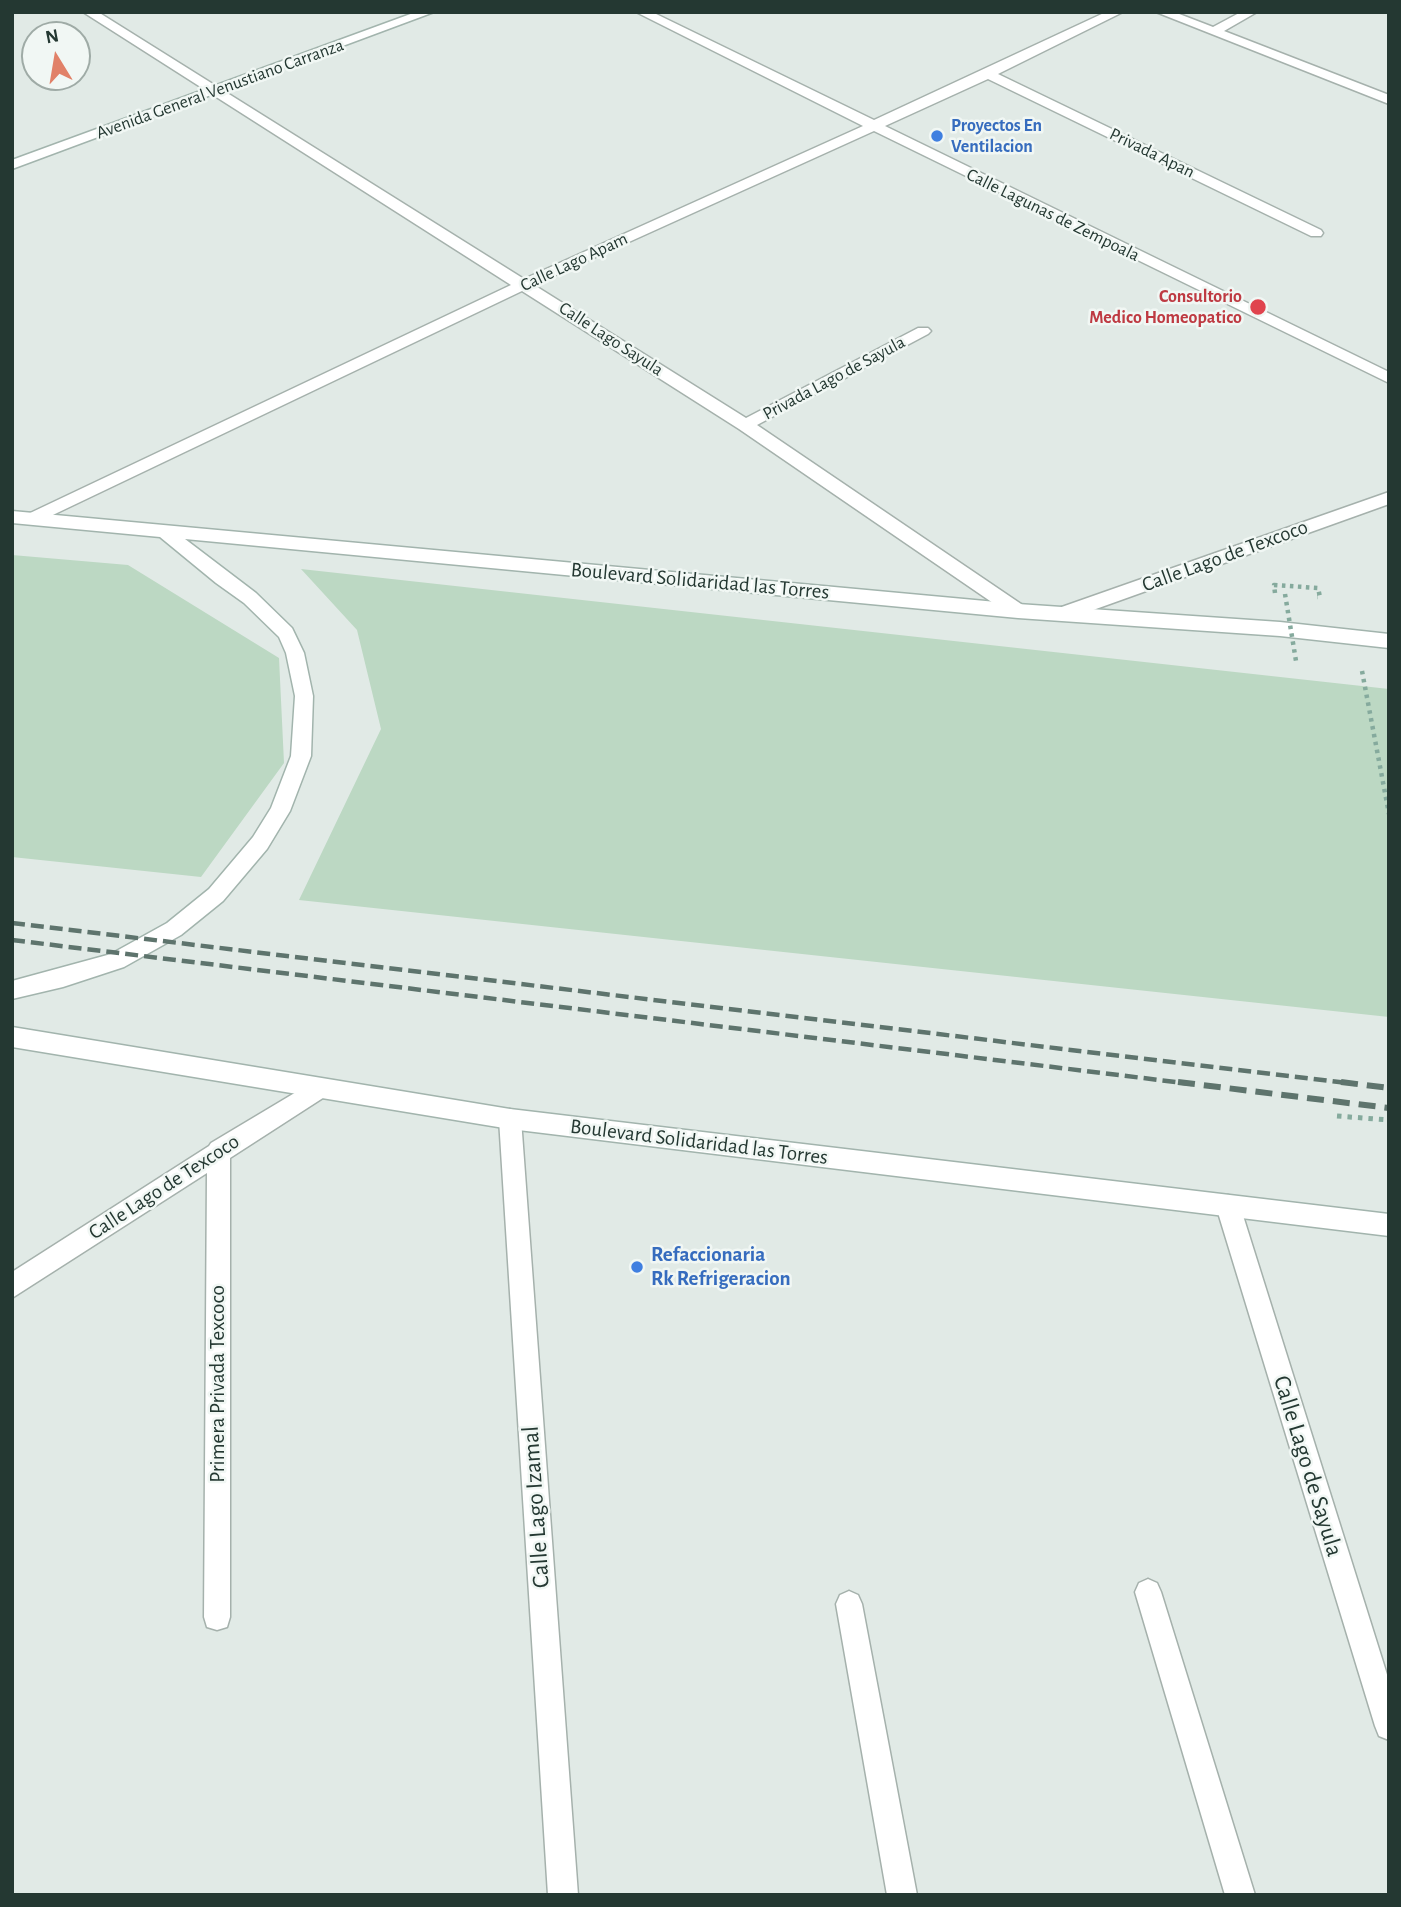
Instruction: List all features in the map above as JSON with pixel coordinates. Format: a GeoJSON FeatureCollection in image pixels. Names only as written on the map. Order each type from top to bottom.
{"type":"FeatureCollection","features":[{"type":"Feature","properties":{"kind":"street","name":"Calle Lago Sayula"},"geometry":{"type":"LineString","coordinates":[[89,12],[526,284],[746,425],[1018,611]]}},
{"type":"Feature","properties":{"kind":"street","name":"Avenida General Venustiano Carranza"},"geometry":{"type":"LineString","coordinates":[[12,165],[428,12]]}},
{"type":"Feature","properties":{"kind":"street","name":"Calle Lagunas de Zempoala"},"geometry":{"type":"LineString","coordinates":[[642,12],[1389,378]]}},
{"type":"Feature","properties":{"kind":"street","name":"Calle Lago Apam"},"geometry":{"type":"LineString","coordinates":[[34,518],[526,284],[988,74],[1117,12]]}},
{"type":"Feature","properties":{"kind":"street"},"geometry":{"type":"LineString","coordinates":[[1162,12],[1389,100]]}},
{"type":"Feature","properties":{"kind":"street"},"geometry":{"type":"LineString","coordinates":[[1213,32],[1251,12]]}},
{"type":"Feature","properties":{"kind":"street","name":"Privada Apan"},"geometry":{"type":"LineString","coordinates":[[988,74],[1316,233]]}},
{"type":"Feature","properties":{"kind":"street","name":"Privada Lago de Sayula"},"geometry":{"type":"LineString","coordinates":[[746,425],[923,331]]}},
{"type":"Feature","properties":{"kind":"street","name":"Calle Lago de Texcoco"},"geometry":{"type":"LineString","coordinates":[[1062,614],[1389,498]]}},
{"type":"Feature","properties":{"kind":"street","name":"Boulevard Solidaridad las Torres"},"geometry":{"type":"LineString","coordinates":[[12,517],[1018,611],[1280,629],[1389,641]]}},
{"type":"Feature","properties":{"kind":"street"},"geometry":{"type":"LineString","coordinates":[[12,990],[64,978],[117,961],[174,929],[205,904],[243,866],[260,843],[280,811],[301,756],[304,696],[295,653],[286,633],[250,598],[222,579],[164,531]]}},
{"type":"Feature","properties":{"kind":"street","name":"Boulevard Solidaridad las Torres"},"geometry":{"type":"LineString","coordinates":[[12,1037],[510,1119],[1389,1225]]}},
{"type":"Feature","properties":{"kind":"street","name":"Calle Lago de Texcoco"},"geometry":{"type":"LineString","coordinates":[[12,1286],[219,1150],[318,1089]]}},
{"type":"Feature","properties":{"kind":"street","name":"Calle Lago Izamal"},"geometry":{"type":"LineString","coordinates":[[510,1119],[563,1895]]}},
{"type":"Feature","properties":{"kind":"street","name":"Primera Privada Texcoco"},"geometry":{"type":"LineString","coordinates":[[217,1617],[219,1150]]}},
{"type":"Feature","properties":{"kind":"street","name":"Calle Lago de Sayula"},"geometry":{"type":"LineString","coordinates":[[1228,1206],[1389,1726]]}},
{"type":"Feature","properties":{"kind":"street"},"geometry":{"type":"LineString","coordinates":[[1148,1592],[1240,1895]]}},
{"type":"Feature","properties":{"kind":"street"},"geometry":{"type":"LineString","coordinates":[[849,1604],[902,1895]]}},
{"type":"Feature","properties":{"kind":"path"},"geometry":{"type":"LineString","coordinates":[[1274,585],[1318,588],[1320,597],[1308,596]]}},
{"type":"Feature","properties":{"kind":"path"},"geometry":{"type":"LineString","coordinates":[[1296,661],[1285,594],[1297,595]]}},
{"type":"Feature","properties":{"kind":"path"},"geometry":{"type":"LineString","coordinates":[[1361,666],[1389,814]]}},
{"type":"Feature","properties":{"kind":"path"},"geometry":{"type":"LineString","coordinates":[[1337,1116],[1389,1120]]}},
{"type":"Feature","properties":{"kind":"green space"},"geometry":{"type":"Polygon","coordinates":[[[12,555],[128,565],[279,658],[284,763],[201,877],[12,857],[12,555]]]}},
{"type":"Feature","properties":{"kind":"green space"},"geometry":{"type":"Polygon","coordinates":[[[301,569],[1389,689],[1389,1017],[299,900],[381,729],[357,630],[301,569]]]}},
{"type":"Feature","properties":{"kind":"railway"},"geometry":{"type":"LineString","coordinates":[[12,923],[1355,1084]]}},
{"type":"Feature","properties":{"kind":"railway"},"geometry":{"type":"LineString","coordinates":[[12,940],[1192,1084]]}},
{"type":"Feature","properties":{"kind":"railway"},"geometry":{"type":"LineString","coordinates":[[1178,1082],[1389,1108]]}},
{"type":"Feature","properties":{"kind":"railway"},"geometry":{"type":"LineString","coordinates":[[1341,1082],[1389,1088]]}},
{"type":"Feature","properties":{"kind":"place","name":"Proyectos En Ventilacion"},"geometry":{"type":"Point","coordinates":[937,136]}},
{"type":"Feature","properties":{"kind":"place","name":"Consultorio Medico Homeopatico"},"geometry":{"type":"Point","coordinates":[1258,307]}},
{"type":"Feature","properties":{"kind":"place","name":"Refaccionaria Rk Refrigeracion"},"geometry":{"type":"Point","coordinates":[637,1267]}}]}
